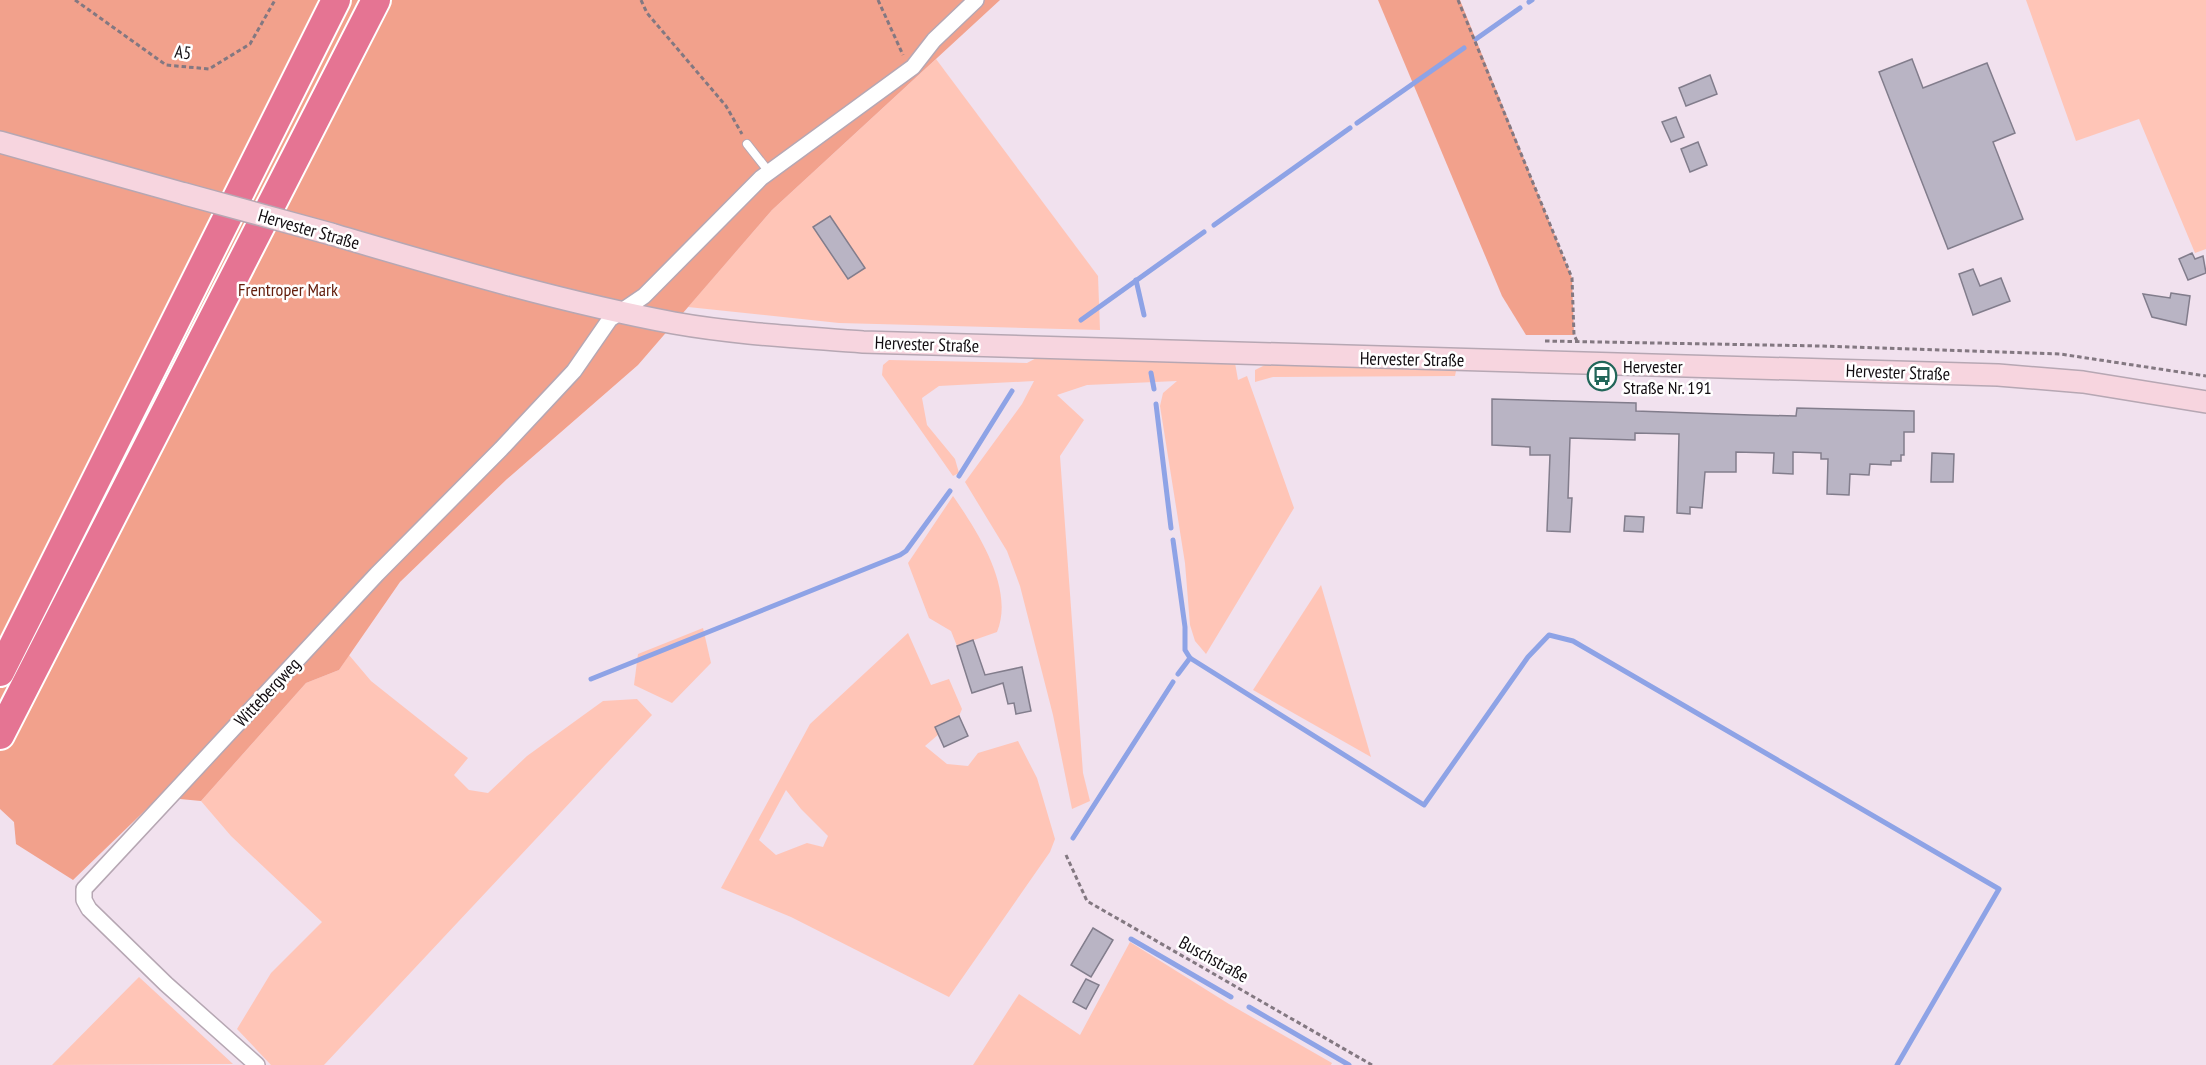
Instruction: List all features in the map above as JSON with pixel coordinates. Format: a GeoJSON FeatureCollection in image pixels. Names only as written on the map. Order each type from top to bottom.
{"type":"FeatureCollection","features":[{"type":"Feature","properties":{"kind":"highway"},"geometry":{"type":"LineString","coordinates":[[0,672],[336,0]]}},
{"type":"Feature","properties":{"kind":"highway"},"geometry":{"type":"LineString","coordinates":[[0,735],[376,0]]}},
{"type":"Feature","properties":{"kind":"main road","name":"Hervester Straße"},"geometry":{"type":"LineString","coordinates":[[0,142],[542,293],[619,311],[740,333],[863,342],[1998,375],[2092,383],[2206,402]]}},
{"type":"Feature","properties":{"kind":"street"},"geometry":{"type":"LineString","coordinates":[[619,311],[644,296],[769,172],[913,67],[940,33],[976,0]]}},
{"type":"Feature","properties":{"kind":"street","name":"Wittebergweg"},"geometry":{"type":"LineString","coordinates":[[257,1065],[166,984],[89,909],[84,900],[84,889],[369,582],[542,406],[574,371],[610,319],[619,311]]}},
{"type":"Feature","properties":{"kind":"lane"},"geometry":{"type":"LineString","coordinates":[[747,144],[769,172]]}},
{"type":"Feature","properties":{"kind":"path","name":"A5"},"geometry":{"type":"LineString","coordinates":[[75,0],[166,65],[209,69],[250,44],[275,0]]}},
{"type":"Feature","properties":{"kind":"path"},"geometry":{"type":"LineString","coordinates":[[641,0],[647,13],[726,106],[747,144]]}},
{"type":"Feature","properties":{"kind":"path"},"geometry":{"type":"LineString","coordinates":[[878,0],[900,51],[913,67]]}},
{"type":"Feature","properties":{"kind":"path"},"geometry":{"type":"LineString","coordinates":[[1458,0],[1572,278],[1574,335],[1591,362]]}},
{"type":"Feature","properties":{"kind":"path"},"geometry":{"type":"LineString","coordinates":[[1543,341],[2060,354],[2206,376]]}},
{"type":"Feature","properties":{"kind":"path","name":"Buschstraße"},"geometry":{"type":"LineString","coordinates":[[1066,855],[1087,901],[1372,1065]]}},
{"type":"Feature","properties":{"kind":"shaded area"},"geometry":{"type":"Polygon","coordinates":[[[2026,0],[2206,0],[2206,249],[2195,253],[2139,119],[2076,141],[2026,0]]]}},
{"type":"Feature","properties":{"kind":"shaded area"},"geometry":{"type":"Polygon","coordinates":[[[936,59],[1098,276],[1100,330],[839,323],[688,307],[772,210],[936,59]]]}},
{"type":"Feature","properties":{"kind":"shaded area"},"geometry":{"type":"Polygon","coordinates":[[[1040,356],[1235,363],[1238,380],[1247,376],[1294,508],[1206,654],[1195,641],[1190,625],[1185,563],[1160,406],[1163,393],[1177,381],[1087,385],[1057,395],[1084,420],[1060,456],[1083,773],[1090,801],[1072,809],[1053,715],[1020,586],[1007,551],[965,482],[1022,404],[1034,381],[939,386],[922,398],[927,425],[955,459],[959,473],[953,476],[882,375],[883,365],[889,360],[1027,363],[1040,356]]]}},
{"type":"Feature","properties":{"kind":"shaded area"},"geometry":{"type":"Polygon","coordinates":[[[1267,364],[1456,371],[1455,376],[1273,377],[1255,382],[1255,370],[1267,364]]]}},
{"type":"Feature","properties":{"kind":"shaded area"},"geometry":{"type":"Polygon","coordinates":[[[953,496],[973,526],[991,561],[1001,597],[1001,615],[997,632],[957,646],[951,631],[929,618],[908,563],[953,496]]]}},
{"type":"Feature","properties":{"kind":"shaded area"},"geometry":{"type":"Polygon","coordinates":[[[1321,585],[1371,757],[1253,690],[1321,585]]]}},
{"type":"Feature","properties":{"kind":"shaded area"},"geometry":{"type":"Polygon","coordinates":[[[703,628],[711,663],[672,703],[634,685],[638,654],[703,628]]]}},
{"type":"Feature","properties":{"kind":"shaded area"},"geometry":{"type":"Polygon","coordinates":[[[908,633],[931,685],[949,679],[962,709],[959,716],[935,727],[939,734],[925,746],[947,764],[968,766],[978,753],[1018,741],[1037,778],[1055,839],[1050,852],[949,997],[791,917],[721,888],[810,724],[908,633]],[[786,790],[759,840],[776,855],[807,843],[823,847],[828,836],[786,790]]]}},
{"type":"Feature","properties":{"kind":"shaded area"},"geometry":{"type":"Polygon","coordinates":[[[349,655],[371,681],[468,758],[454,775],[469,790],[488,793],[527,756],[603,701],[637,699],[652,715],[324,1065],[271,1065],[237,1029],[271,973],[322,922],[231,836],[201,801],[306,683],[339,670],[349,655]]]}},
{"type":"Feature","properties":{"kind":"shaded area"},"geometry":{"type":"Polygon","coordinates":[[[1130,942],[1229,1004],[1332,1063],[1331,1065],[973,1065],[1019,994],[1080,1035],[1130,942]]]}},
{"type":"Feature","properties":{"kind":"shaded area"},"geometry":{"type":"Polygon","coordinates":[[[139,977],[233,1064],[52,1065],[139,977]]]}},
{"type":"Feature","properties":{"kind":"green space","name":"Frentroper Mark"},"geometry":{"type":"Polygon","coordinates":[[[0,0],[1000,0],[772,210],[638,365],[507,479],[400,582],[339,670],[306,683],[201,801],[159,797],[73,880],[16,844],[14,822],[0,809],[0,0]]]}},
{"type":"Feature","properties":{"kind":"green space"},"geometry":{"type":"Polygon","coordinates":[[[1378,0],[1460,0],[1572,278],[1574,335],[1526,335],[1502,296],[1378,0]]]}},
{"type":"Feature","properties":{"kind":"building"},"geometry":{"type":"Polygon","coordinates":[[[1912,59],[1923,88],[1987,63],[2015,133],[1993,142],[2023,219],[1948,249],[1879,72],[1912,59]]]}},
{"type":"Feature","properties":{"kind":"building"},"geometry":{"type":"Polygon","coordinates":[[[1710,75],[1717,94],[1686,106],[1679,88],[1710,75]]]}},
{"type":"Feature","properties":{"kind":"building"},"geometry":{"type":"Polygon","coordinates":[[[1676,117],[1684,137],[1671,142],[1662,122],[1676,117]]]}},
{"type":"Feature","properties":{"kind":"building"},"geometry":{"type":"Polygon","coordinates":[[[1698,142],[1707,165],[1690,172],[1681,149],[1698,142]]]}},
{"type":"Feature","properties":{"kind":"building"},"geometry":{"type":"Polygon","coordinates":[[[830,216],[865,268],[848,279],[813,227],[830,216]]]}},
{"type":"Feature","properties":{"kind":"building"},"geometry":{"type":"Polygon","coordinates":[[[2192,253],[2195,259],[2203,256],[2206,273],[2188,280],[2179,259],[2192,253]]]}},
{"type":"Feature","properties":{"kind":"building"},"geometry":{"type":"Polygon","coordinates":[[[1973,269],[1980,286],[2001,278],[2010,301],[1973,315],[1959,274],[1973,269]]]}},
{"type":"Feature","properties":{"kind":"building"},"geometry":{"type":"Polygon","coordinates":[[[2171,293],[2190,296],[2186,325],[2152,317],[2143,294],[2170,298],[2171,293]]]}},
{"type":"Feature","properties":{"kind":"building"},"geometry":{"type":"Polygon","coordinates":[[[1492,399],[1636,403],[1636,411],[1751,415],[1796,416],[1797,408],[1914,411],[1914,432],[1904,432],[1904,455],[1901,455],[1901,461],[1891,461],[1891,465],[1870,464],[1869,475],[1850,474],[1849,495],[1827,494],[1828,459],[1821,459],[1821,453],[1793,452],[1793,474],[1773,473],[1774,453],[1736,452],[1736,472],[1705,472],[1702,508],[1690,507],[1690,514],[1677,513],[1679,434],[1635,433],[1635,440],[1570,438],[1568,498],[1572,498],[1570,532],[1547,531],[1550,455],[1530,455],[1530,447],[1492,445],[1492,399]]]}},
{"type":"Feature","properties":{"kind":"building"},"geometry":{"type":"Polygon","coordinates":[[[1932,453],[1954,454],[1953,482],[1931,482],[1932,453]]]}},
{"type":"Feature","properties":{"kind":"building"},"geometry":{"type":"Polygon","coordinates":[[[1625,516],[1644,517],[1643,532],[1624,531],[1625,516]]]}},
{"type":"Feature","properties":{"kind":"building"},"geometry":{"type":"Polygon","coordinates":[[[973,640],[985,675],[1022,667],[1031,711],[1016,714],[1014,703],[1008,704],[1003,683],[972,693],[957,646],[973,640]]]}},
{"type":"Feature","properties":{"kind":"building"},"geometry":{"type":"Polygon","coordinates":[[[959,716],[968,736],[944,747],[935,727],[959,716]]]}},
{"type":"Feature","properties":{"kind":"building"},"geometry":{"type":"Polygon","coordinates":[[[1093,928],[1113,940],[1091,977],[1071,965],[1093,928]]]}},
{"type":"Feature","properties":{"kind":"building"},"geometry":{"type":"Polygon","coordinates":[[[1086,979],[1099,985],[1086,1009],[1073,1002],[1086,979]]]}},
{"type":"Feature","properties":{"kind":"waterway"},"geometry":{"type":"LineString","coordinates":[[1476,39],[1520,8]]}},
{"type":"Feature","properties":{"kind":"waterway"},"geometry":{"type":"LineString","coordinates":[[1357,123],[1464,48]]}},
{"type":"Feature","properties":{"kind":"waterway"},"geometry":{"type":"LineString","coordinates":[[1214,225],[1350,128]]}},
{"type":"Feature","properties":{"kind":"waterway"},"geometry":{"type":"LineString","coordinates":[[1081,320],[1204,232]]}},
{"type":"Feature","properties":{"kind":"waterway"},"geometry":{"type":"LineString","coordinates":[[1136,280],[1144,315]]}},
{"type":"Feature","properties":{"kind":"waterway"},"geometry":{"type":"LineString","coordinates":[[1151,373],[1154,389]]}},
{"type":"Feature","properties":{"kind":"waterway"},"geometry":{"type":"LineString","coordinates":[[959,476],[1012,391]]}},
{"type":"Feature","properties":{"kind":"waterway"},"geometry":{"type":"LineString","coordinates":[[1156,404],[1171,528]]}},
{"type":"Feature","properties":{"kind":"waterway"},"geometry":{"type":"LineString","coordinates":[[591,679],[900,555],[906,551],[950,491]]}},
{"type":"Feature","properties":{"kind":"waterway"},"geometry":{"type":"LineString","coordinates":[[1173,540],[1185,627],[1185,650],[1190,658],[1424,805],[1528,657],[1549,635],[1573,641],[1999,889],[1897,1065]]}},
{"type":"Feature","properties":{"kind":"waterway"},"geometry":{"type":"LineString","coordinates":[[1178,674],[1190,658]]}},
{"type":"Feature","properties":{"kind":"waterway"},"geometry":{"type":"LineString","coordinates":[[1073,838],[1173,682]]}},
{"type":"Feature","properties":{"kind":"waterway"},"geometry":{"type":"LineString","coordinates":[[1131,939],[1231,997]]}},
{"type":"Feature","properties":{"kind":"waterway"},"geometry":{"type":"LineString","coordinates":[[1249,1007],[1349,1065]]}},
{"type":"Feature","properties":{"kind":"place","name":"Hervester Straße Nr. 191"},"geometry":{"type":"Point","coordinates":[1602,376]}}]}
